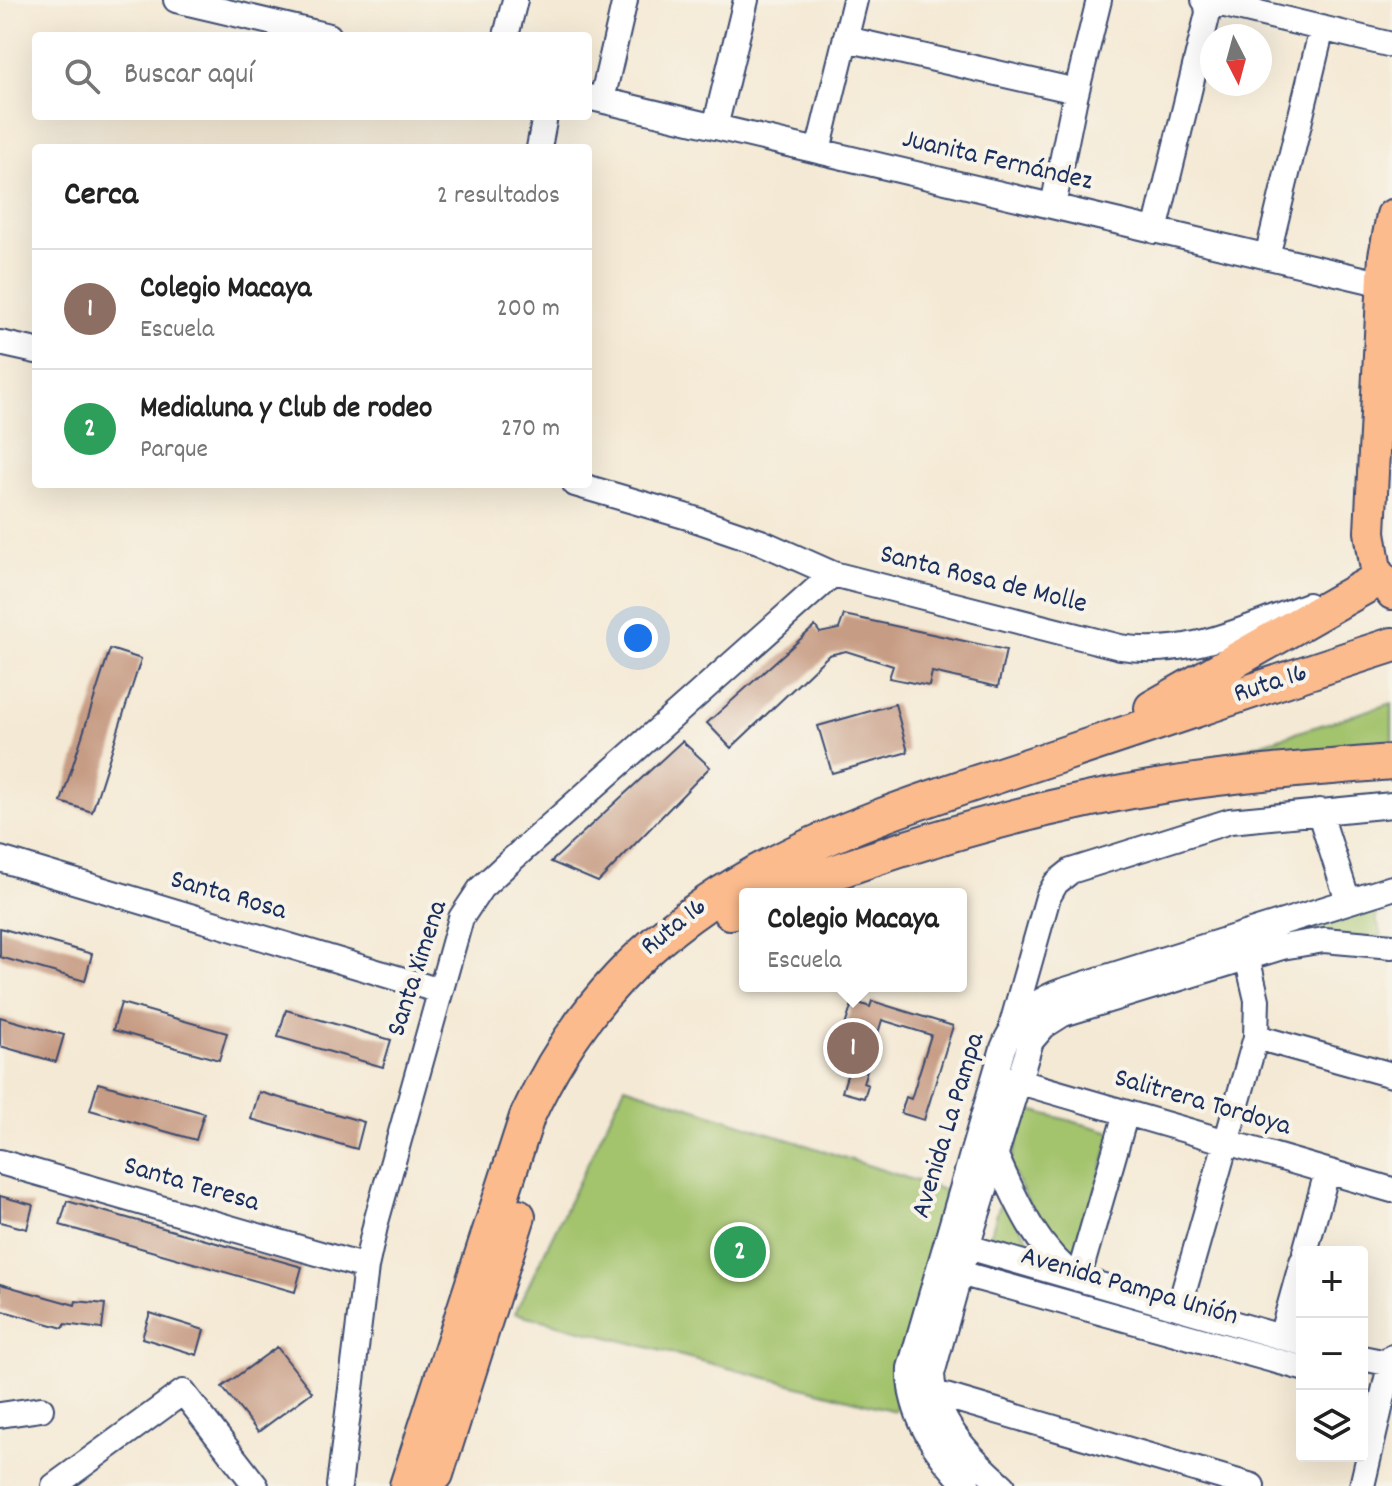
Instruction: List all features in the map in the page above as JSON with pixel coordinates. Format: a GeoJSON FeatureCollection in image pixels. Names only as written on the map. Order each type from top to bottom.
{"type":"FeatureCollection","features":[{"type":"Feature","properties":{"kind":"highway"},"geometry":{"type":"LineString","coordinates":[[1005,773],[1166,700],[1388,582]]}},
{"type":"Feature","properties":{"kind":"highway","name":"Ruta 16"},"geometry":{"type":"LineString","coordinates":[[407,1486],[527,1117],[563,1047],[598,999],[675,925],[734,884],[795,852],[873,818],[1392,645]]}},
{"type":"Feature","properties":{"kind":"highway","name":"Ruta 16"},"geometry":{"type":"LineString","coordinates":[[774,888],[835,858],[913,827],[1392,668]]}},
{"type":"Feature","properties":{"kind":"highway"},"geometry":{"type":"LineString","coordinates":[[793,888],[941,837],[1070,804],[1216,778],[1392,762]]}},
{"type":"Feature","properties":{"kind":"highway","name":"Ruta 16"},"geometry":{"type":"LineString","coordinates":[[432,1486],[539,1148],[574,1071],[600,1033],[638,988],[680,949],[739,908]]}},
{"type":"Feature","properties":{"kind":"highway"},"geometry":{"type":"LineString","coordinates":[[389,1486],[508,1173]]}},
{"type":"Feature","properties":{"kind":"highway"},"geometry":{"type":"LineString","coordinates":[[455,1486],[494,1296]]}},
{"type":"Feature","properties":{"kind":"main road"},"geometry":{"type":"LineString","coordinates":[[1388,582],[1373,560],[1370,532],[1392,215]]}},
{"type":"Feature","properties":{"kind":"street"},"geometry":{"type":"LineString","coordinates":[[176,0],[269,11],[319,32]]}},
{"type":"Feature","properties":{"kind":"street"},"geometry":{"type":"LineString","coordinates":[[507,32],[515,0]]}},
{"type":"Feature","properties":{"kind":"street"},"geometry":{"type":"LineString","coordinates":[[595,99],[625,0]]}},
{"type":"Feature","properties":{"kind":"street"},"geometry":{"type":"LineString","coordinates":[[715,127],[746,0]]}},
{"type":"Feature","properties":{"kind":"street"},"geometry":{"type":"LineString","coordinates":[[818,151],[855,0]]}},
{"type":"Feature","properties":{"kind":"street"},"geometry":{"type":"LineString","coordinates":[[1053,206],[1076,91],[1099,0]]}},
{"type":"Feature","properties":{"kind":"street"},"geometry":{"type":"LineString","coordinates":[[1155,231],[1208,13],[1206,0],[1392,45]]}},
{"type":"Feature","properties":{"kind":"street"},"geometry":{"type":"LineString","coordinates":[[1267,257],[1322,28]]}},
{"type":"Feature","properties":{"kind":"street"},"geometry":{"type":"LineString","coordinates":[[846,39],[1076,91]]}},
{"type":"Feature","properties":{"kind":"street","name":"Juanita Fernández"},"geometry":{"type":"LineString","coordinates":[[595,99],[1387,285]]}},
{"type":"Feature","properties":{"kind":"street"},"geometry":{"type":"LineString","coordinates":[[540,144],[544,120]]}},
{"type":"Feature","properties":{"kind":"street"},"geometry":{"type":"LineString","coordinates":[[0,343],[32,350]]}},
{"type":"Feature","properties":{"kind":"street","name":"Santa Rosa de Molle"},"geometry":{"type":"LineString","coordinates":[[589,488],[761,542],[833,574],[1120,647],[1154,651],[1202,644],[1388,582]]}},
{"type":"Feature","properties":{"kind":"street","name":"Santa Ximena"},"geometry":{"type":"LineString","coordinates":[[339,1486],[366,1267],[461,918],[481,888],[833,574]]}},
{"type":"Feature","properties":{"kind":"street"},"geometry":{"type":"LineString","coordinates":[[1010,1030],[1045,904],[1051,889],[1063,876],[1079,867],[1215,825],[1259,817],[1392,805]]}},
{"type":"Feature","properties":{"kind":"street"},"geometry":{"type":"LineString","coordinates":[[1319,811],[1348,901]]}},
{"type":"Feature","properties":{"kind":"street","name":"Santa Rosa"},"geometry":{"type":"LineString","coordinates":[[0,859],[440,991]]}},
{"type":"Feature","properties":{"kind":"street","name":"Avenida La Pampa"},"geometry":{"type":"LineString","coordinates":[[957,1244],[995,1154],[1010,1030],[1023,1013],[1051,995],[1392,888]]}},
{"type":"Feature","properties":{"kind":"street","name":"Avenida La Pampa"},"geometry":{"type":"LineString","coordinates":[[1003,1486],[959,1441],[935,1393],[933,1363],[950,1270],[1006,1077],[1031,1041],[1053,1019],[1282,947],[1324,940],[1392,946]]}},
{"type":"Feature","properties":{"kind":"street"},"geometry":{"type":"LineString","coordinates":[[1179,1308],[1256,1037],[1257,1000],[1247,957]]}},
{"type":"Feature","properties":{"kind":"street"},"geometry":{"type":"LineString","coordinates":[[1256,1037],[1392,1075]]}},
{"type":"Feature","properties":{"kind":"street","name":"Salitrera Tordoya"},"geometry":{"type":"LineString","coordinates":[[1006,1077],[1392,1190]]}},
{"type":"Feature","properties":{"kind":"street"},"geometry":{"type":"LineString","coordinates":[[995,1154],[1033,1232],[1053,1258],[1078,1279],[1126,1113]]}},
{"type":"Feature","properties":{"kind":"street","name":"Santa Teresa"},"geometry":{"type":"LineString","coordinates":[[0,1162],[366,1267]]}},
{"type":"Feature","properties":{"kind":"street"},"geometry":{"type":"LineString","coordinates":[[1307,1246],[1327,1172]]}},
{"type":"Feature","properties":{"kind":"street","name":"Avenida Pampa Unión"},"geometry":{"type":"LineString","coordinates":[[957,1244],[1292,1340]]}},
{"type":"Feature","properties":{"kind":"street","name":"Avenida La Pampa"},"geometry":{"type":"LineString","coordinates":[[950,1270],[912,1360],[911,1386],[932,1442],[968,1486]]}},
{"type":"Feature","properties":{"kind":"street","name":"Avenida Pampa Unión"},"geometry":{"type":"LineString","coordinates":[[950,1270],[1296,1366]]}},
{"type":"Feature","properties":{"kind":"street"},"geometry":{"type":"LineString","coordinates":[[1292,1340],[1296,1309]]}},
{"type":"Feature","properties":{"kind":"street"},"geometry":{"type":"LineString","coordinates":[[1362,1486],[1380,1387],[1392,1362],[1368,1359]]}},
{"type":"Feature","properties":{"kind":"street"},"geometry":{"type":"LineString","coordinates":[[911,1386],[1252,1486]]}},
{"type":"Feature","properties":{"kind":"street"},"geometry":{"type":"LineString","coordinates":[[54,1486],[183,1392],[256,1486]]}},
{"type":"Feature","properties":{"kind":"street"},"geometry":{"type":"LineString","coordinates":[[0,1415],[41,1409]]}},
{"type":"Feature","properties":{"kind":"green space"},"geometry":{"type":"Polygon","coordinates":[[[1392,703],[1392,750],[1288,753],[1188,766],[1392,703]]]}},
{"type":"Feature","properties":{"kind":"green space"},"geometry":{"type":"Polygon","coordinates":[[[1377,904],[1376,920],[1382,935],[1050,1010],[1017,1062],[1010,1059],[1017,1034],[1042,1007],[1377,904]]]}},
{"type":"Feature","properties":{"kind":"green space"},"geometry":{"type":"Polygon","coordinates":[[[625,1086],[950,1192],[895,1411],[515,1313],[625,1086]]]}},
{"type":"Feature","properties":{"kind":"green space"},"geometry":{"type":"Polygon","coordinates":[[[1027,1109],[1112,1132],[1076,1261],[1034,1214],[1010,1166],[1027,1109]]]}},
{"type":"Feature","properties":{"kind":"green space"},"geometry":{"type":"Polygon","coordinates":[[[1002,1197],[1041,1260],[988,1243],[1002,1197]]]}},
{"type":"Feature","properties":{"kind":"building"},"geometry":{"type":"Polygon","coordinates":[[[844,615],[1006,650],[998,687],[932,672],[929,686],[889,678],[893,666],[846,651],[829,655],[731,748],[707,723],[815,626],[820,633],[839,629],[844,615]]]}},
{"type":"Feature","properties":{"kind":"building"},"geometry":{"type":"Polygon","coordinates":[[[110,649],[141,659],[92,812],[61,802],[110,649]]]}},
{"type":"Feature","properties":{"kind":"building"},"geometry":{"type":"Polygon","coordinates":[[[895,704],[908,752],[832,773],[818,726],[895,704]]]}},
{"type":"Feature","properties":{"kind":"building"},"geometry":{"type":"Polygon","coordinates":[[[682,741],[710,767],[598,882],[551,862],[682,741]]]}},
{"type":"Feature","properties":{"kind":"building"},"geometry":{"type":"Polygon","coordinates":[[[0,928],[92,954],[85,981],[0,957],[0,928]]]}},
{"type":"Feature","properties":{"kind":"building"},"geometry":{"type":"Polygon","coordinates":[[[853,1001],[870,1007],[872,1001],[953,1026],[924,1120],[901,1113],[906,1097],[911,1099],[931,1035],[882,1020],[863,1083],[868,1085],[864,1098],[842,1092],[858,1040],[842,1035],[853,1001]]]}},
{"type":"Feature","properties":{"kind":"building"},"geometry":{"type":"Polygon","coordinates":[[[121,1003],[227,1033],[219,1060],[113,1030],[121,1003]]]}},
{"type":"Feature","properties":{"kind":"building"},"geometry":{"type":"Polygon","coordinates":[[[286,1010],[391,1040],[383,1067],[278,1037],[286,1010]]]}},
{"type":"Feature","properties":{"kind":"building"},"geometry":{"type":"Polygon","coordinates":[[[0,1017],[64,1035],[56,1062],[0,1046],[0,1017]]]}},
{"type":"Feature","properties":{"kind":"building"},"geometry":{"type":"Polygon","coordinates":[[[98,1083],[204,1113],[196,1140],[90,1110],[98,1083]]]}},
{"type":"Feature","properties":{"kind":"building"},"geometry":{"type":"Polygon","coordinates":[[[259,1092],[364,1122],[357,1149],[251,1119],[259,1092]]]}},
{"type":"Feature","properties":{"kind":"building"},"geometry":{"type":"Polygon","coordinates":[[[0,1196],[33,1205],[27,1229],[0,1222],[0,1196]]]}},
{"type":"Feature","properties":{"kind":"building"},"geometry":{"type":"Polygon","coordinates":[[[67,1201],[302,1267],[295,1292],[60,1225],[67,1201]]]}},
{"type":"Feature","properties":{"kind":"building"},"geometry":{"type":"Polygon","coordinates":[[[0,1284],[75,1305],[76,1301],[105,1304],[102,1329],[65,1324],[63,1328],[0,1310],[0,1284]]]}},
{"type":"Feature","properties":{"kind":"building"},"geometry":{"type":"Polygon","coordinates":[[[150,1313],[204,1330],[197,1355],[142,1338],[150,1313]]]}},
{"type":"Feature","properties":{"kind":"building"},"geometry":{"type":"Polygon","coordinates":[[[277,1347],[312,1392],[258,1432],[222,1387],[277,1347]]]}},
{"type":"Feature","properties":{"kind":"place","name":"Colegio Macaya"},"geometry":{"type":"Point","coordinates":[853,1048]}},
{"type":"Feature","properties":{"kind":"place","name":"Medialuna y Club de rodeo"},"geometry":{"type":"Point","coordinates":[740,1252]}}]}
